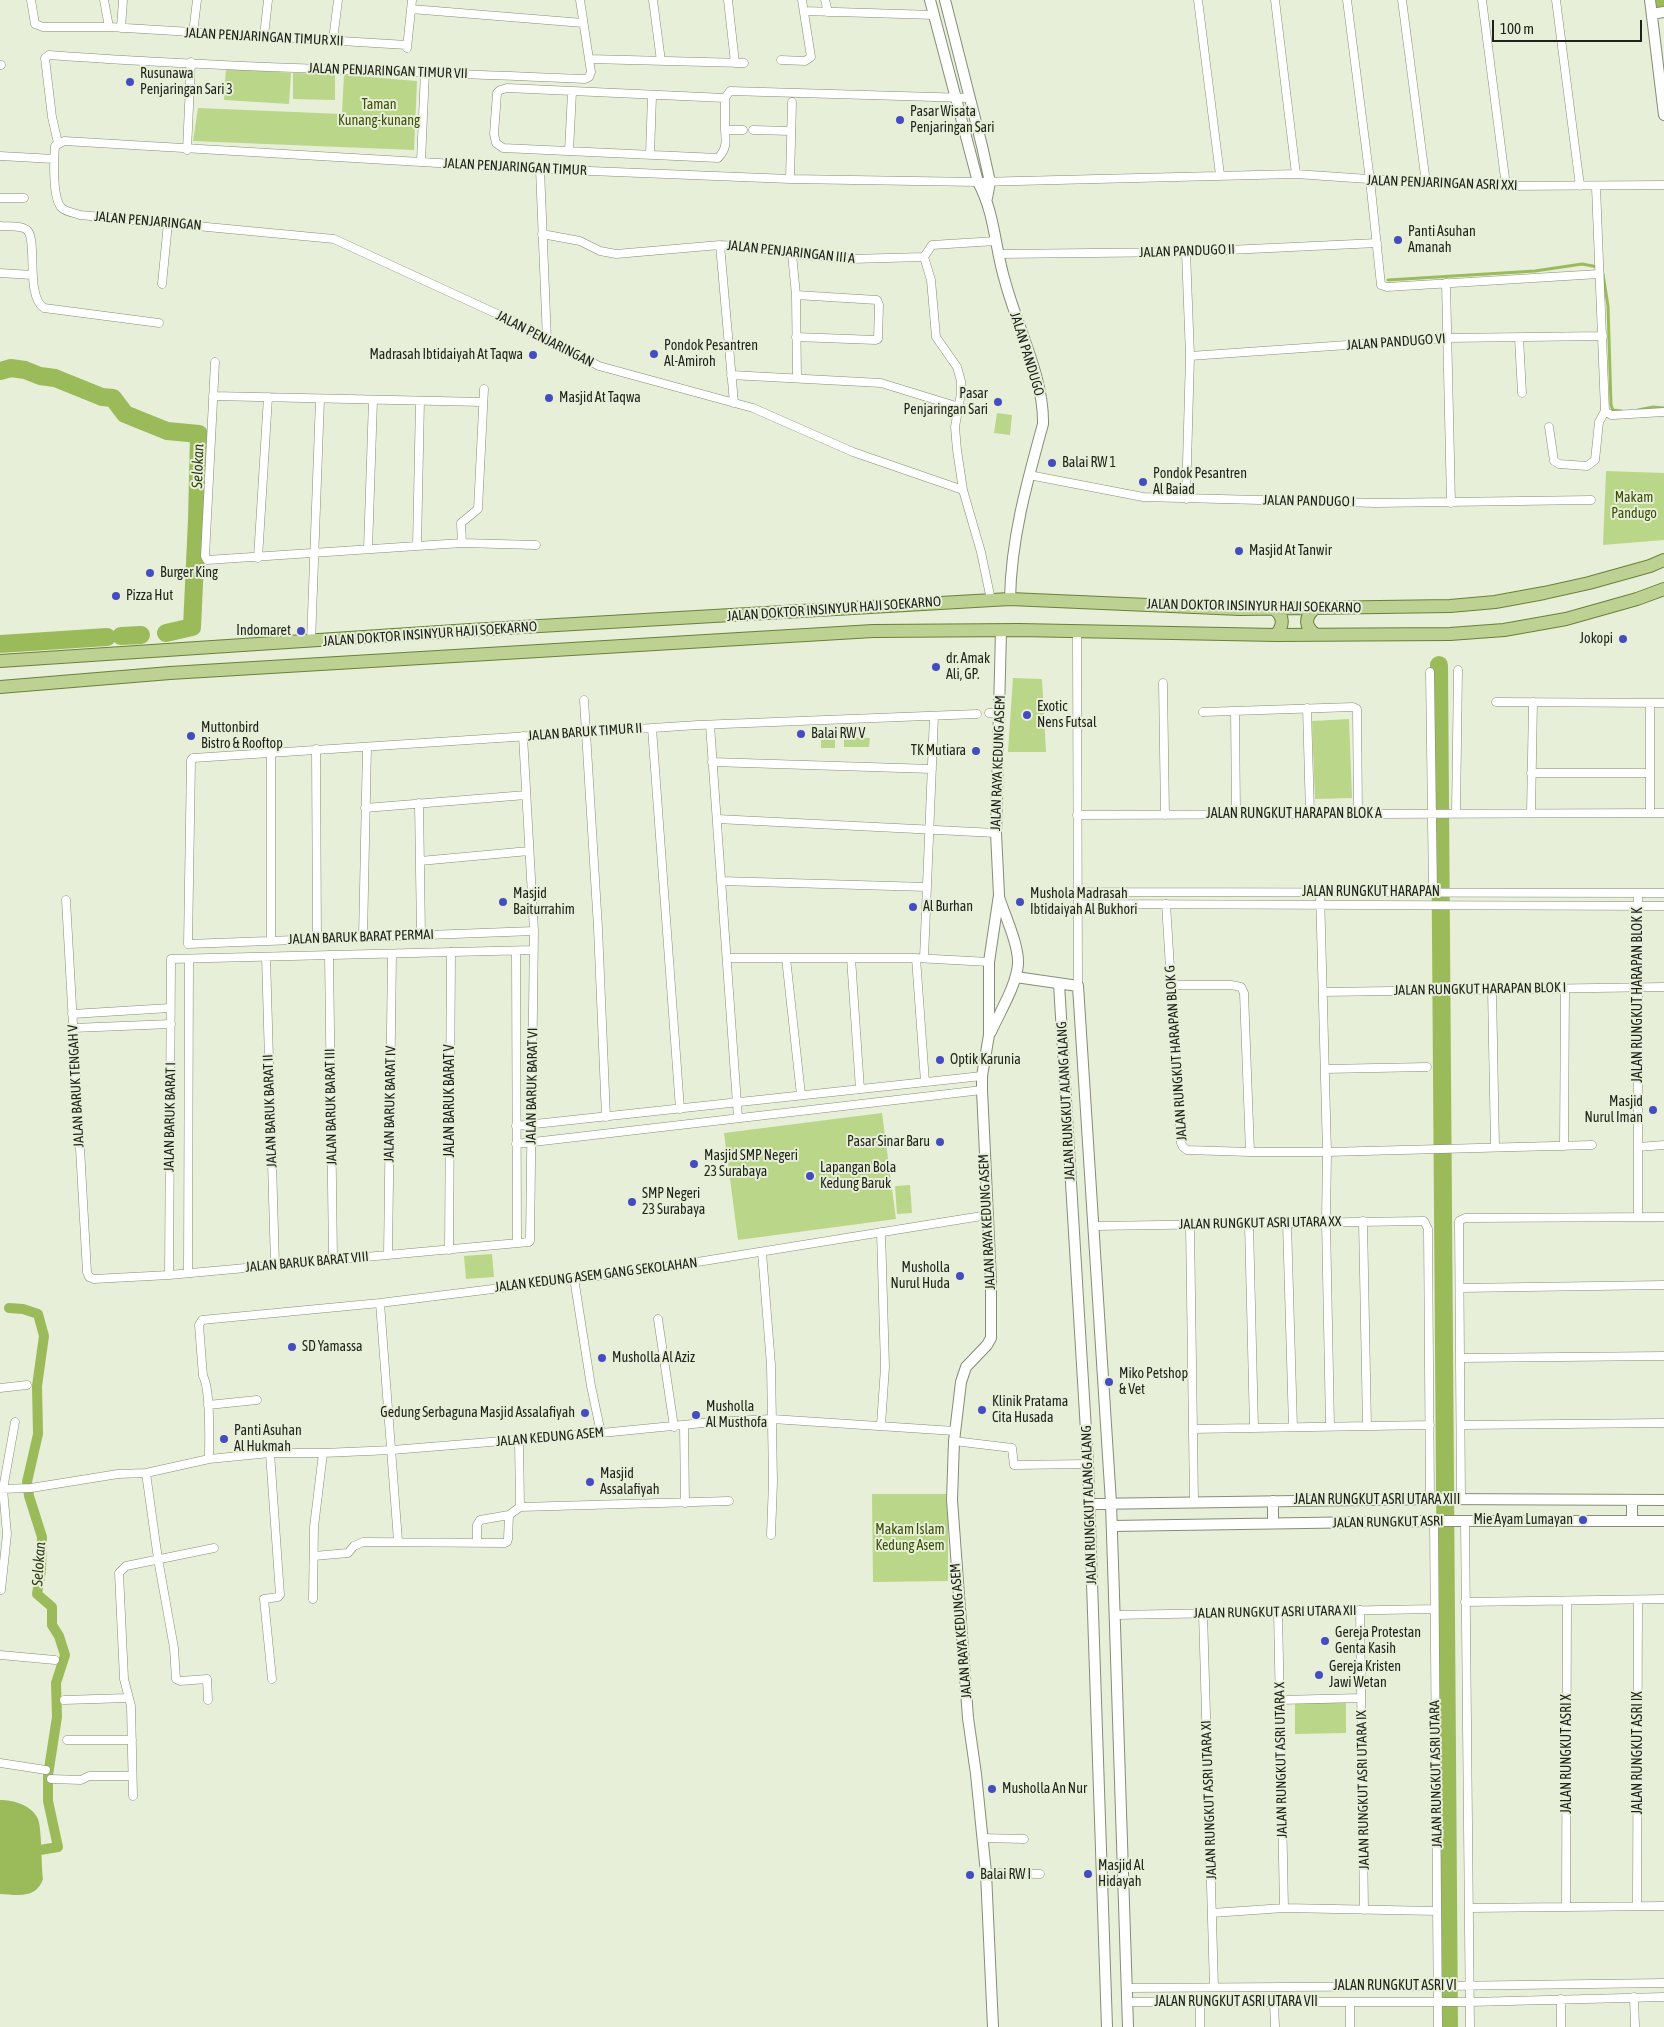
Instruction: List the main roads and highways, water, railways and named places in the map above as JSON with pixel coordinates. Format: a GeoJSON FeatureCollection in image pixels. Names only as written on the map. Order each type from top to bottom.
{"type":"FeatureCollection","features":[{"type":"Feature","properties":{"kind":"main road","name":"JALAN DOKTOR INSINYUR HAJI SOEKARNO"},"geometry":{"type":"LineString","coordinates":[[0,661],[1010,599],[1274,609],[1450,606],[1495,602],[1589,583],[1650,566],[1664,560]]}},
{"type":"Feature","properties":{"kind":"main road","name":"JALAN DOKTOR INSINYUR HAJI SOEKARNO"},"geometry":{"type":"LineString","coordinates":[[0,687],[206,671],[873,631],[1276,635],[1450,634],[1504,630],[1548,623],[1596,612],[1664,589]]}},
{"type":"Feature","properties":{"kind":"main road"},"geometry":{"type":"LineString","coordinates":[[1274,609],[1279,612],[1283,622],[1276,635]]}},
{"type":"Feature","properties":{"kind":"main road"},"geometry":{"type":"LineString","coordinates":[[1314,609],[1309,614],[1307,624],[1309,629],[1316,635]]}},
{"type":"Feature","properties":{"kind":"main road"},"geometry":{"type":"LineString","coordinates":[[747,615],[742,618],[739,624],[743,636],[748,638]]}},
{"type":"Feature","properties":{"kind":"main road"},"geometry":{"type":"LineString","coordinates":[[709,617],[717,628],[716,635],[711,640]]}},
{"type":"Feature","properties":{"kind":"main road"},"geometry":{"type":"LineString","coordinates":[[204,648],[200,657],[202,667],[206,671]]}},
{"type":"Feature","properties":{"kind":"main road"},"geometry":{"type":"LineString","coordinates":[[170,674],[178,667],[179,662],[175,653],[171,650]]}},
{"type":"Feature","properties":{"kind":"waterway"},"geometry":{"type":"LineString","coordinates":[[1388,280],[1535,271],[1582,264],[1598,267]]}},
{"type":"Feature","properties":{"kind":"waterway"},"geometry":{"type":"LineString","coordinates":[[1603,274],[1608,306],[1611,405],[1613,410],[1622,411]]}},
{"type":"Feature","properties":{"kind":"waterway","name":"Selokan"},"geometry":{"type":"LineString","coordinates":[[0,371],[11,368],[55,378],[102,397],[113,398],[125,414],[167,431],[199,434],[192,627],[166,633]]}},
{"type":"Feature","properties":{"kind":"waterway"},"geometry":{"type":"LineString","coordinates":[[1638,410],[1653,407],[1664,408]]}},
{"type":"Feature","properties":{"kind":"waterway","name":"Selokan"},"geometry":{"type":"LineString","coordinates":[[121,636],[141,635]]}},
{"type":"Feature","properties":{"kind":"waterway","name":"Selokan"},"geometry":{"type":"LineString","coordinates":[[0,644],[107,637]]}},
{"type":"Feature","properties":{"kind":"waterway"},"geometry":{"type":"LineString","coordinates":[[1439,665],[1449,2027]]}},
{"type":"Feature","properties":{"kind":"waterway","name":"Selokan"},"geometry":{"type":"LineString","coordinates":[[9,1308],[23,1309],[38,1314],[44,1336],[37,1386],[38,1434],[27,1482],[29,1496],[42,1537],[41,1570],[37,1594],[52,1607],[52,1625],[59,1636],[65,1655],[56,1683],[57,1717],[48,1775],[48,1801],[58,1847],[40,1850]]}},
{"type":"Feature","properties":{"kind":"place","name":"Rusunawa Penjaringan Sari 3"},"geometry":{"type":"Point","coordinates":[130,82]}},
{"type":"Feature","properties":{"kind":"place","name":"Pasar Wisata Penjaringan Sari"},"geometry":{"type":"Point","coordinates":[900,120]}},
{"type":"Feature","properties":{"kind":"place","name":"Panti Asuhan Amanah"},"geometry":{"type":"Point","coordinates":[1398,240]}},
{"type":"Feature","properties":{"kind":"place","name":"Pondok Pesantren Al-Amiroh"},"geometry":{"type":"Point","coordinates":[654,354]}},
{"type":"Feature","properties":{"kind":"place","name":"Madrasah Ibtidaiyah At Taqwa"},"geometry":{"type":"Point","coordinates":[533,355]}},
{"type":"Feature","properties":{"kind":"place","name":"Masjid At Taqwa"},"geometry":{"type":"Point","coordinates":[549,398]}},
{"type":"Feature","properties":{"kind":"place","name":"Pasar Penjaringan Sari"},"geometry":{"type":"Point","coordinates":[998,402]}},
{"type":"Feature","properties":{"kind":"place","name":"Balai RW 1"},"geometry":{"type":"Point","coordinates":[1052,463]}},
{"type":"Feature","properties":{"kind":"place","name":"Pondok Pesantren Al Baiad"},"geometry":{"type":"Point","coordinates":[1143,482]}},
{"type":"Feature","properties":{"kind":"place","name":"Masjid At Tanwir"},"geometry":{"type":"Point","coordinates":[1239,551]}},
{"type":"Feature","properties":{"kind":"place","name":"Burger King"},"geometry":{"type":"Point","coordinates":[150,573]}},
{"type":"Feature","properties":{"kind":"place","name":"Pizza Hut"},"geometry":{"type":"Point","coordinates":[116,596]}},
{"type":"Feature","properties":{"kind":"place","name":"Indomaret"},"geometry":{"type":"Point","coordinates":[301,631]}},
{"type":"Feature","properties":{"kind":"place","name":"Jokopi"},"geometry":{"type":"Point","coordinates":[1623,639]}},
{"type":"Feature","properties":{"kind":"place","name":"dr. Amak Ali, GP."},"geometry":{"type":"Point","coordinates":[936,667]}},
{"type":"Feature","properties":{"kind":"place","name":"Exotic Nens Futsal"},"geometry":{"type":"Point","coordinates":[1027,715]}},
{"type":"Feature","properties":{"kind":"place","name":"Balai RW V"},"geometry":{"type":"Point","coordinates":[801,734]}},
{"type":"Feature","properties":{"kind":"place","name":"Muttonbird Bistro & Rooftop"},"geometry":{"type":"Point","coordinates":[191,736]}},
{"type":"Feature","properties":{"kind":"place","name":"TK Mutiara"},"geometry":{"type":"Point","coordinates":[976,751]}},
{"type":"Feature","properties":{"kind":"place","name":"Masjid Baiturrahim"},"geometry":{"type":"Point","coordinates":[503,902]}},
{"type":"Feature","properties":{"kind":"place","name":"Mushola Madrasah Ibtidaiyah Al Bukhori"},"geometry":{"type":"Point","coordinates":[1020,902]}},
{"type":"Feature","properties":{"kind":"place","name":"Al Burhan"},"geometry":{"type":"Point","coordinates":[913,907]}},
{"type":"Feature","properties":{"kind":"place","name":"Optik Karunia"},"geometry":{"type":"Point","coordinates":[940,1060]}},
{"type":"Feature","properties":{"kind":"place","name":"Masjid Nurul Iman"},"geometry":{"type":"Point","coordinates":[1653,1110]}},
{"type":"Feature","properties":{"kind":"place","name":"Pasar Sinar Baru"},"geometry":{"type":"Point","coordinates":[940,1142]}},
{"type":"Feature","properties":{"kind":"place","name":"Masjid SMP Negeri 23 Surabaya"},"geometry":{"type":"Point","coordinates":[694,1164]}},
{"type":"Feature","properties":{"kind":"place","name":"Lapangan Bola Kedung Baruk"},"geometry":{"type":"Point","coordinates":[810,1176]}},
{"type":"Feature","properties":{"kind":"place","name":"SMP Negeri 23 Surabaya"},"geometry":{"type":"Point","coordinates":[632,1202]}},
{"type":"Feature","properties":{"kind":"place","name":"Musholla Nurul Huda"},"geometry":{"type":"Point","coordinates":[960,1276]}},
{"type":"Feature","properties":{"kind":"place","name":"SD Yamassa"},"geometry":{"type":"Point","coordinates":[292,1347]}},
{"type":"Feature","properties":{"kind":"place","name":"Musholla Al Aziz"},"geometry":{"type":"Point","coordinates":[602,1358]}},
{"type":"Feature","properties":{"kind":"place","name":"Miko Petshop & Vet"},"geometry":{"type":"Point","coordinates":[1109,1382]}},
{"type":"Feature","properties":{"kind":"place","name":"Klinik Pratama Cita Husada"},"geometry":{"type":"Point","coordinates":[982,1410]}},
{"type":"Feature","properties":{"kind":"place","name":"Gedung Serbaguna Masjid Assalafiyah"},"geometry":{"type":"Point","coordinates":[585,1413]}},
{"type":"Feature","properties":{"kind":"place","name":"Musholla Al Musthofa"},"geometry":{"type":"Point","coordinates":[696,1415]}},
{"type":"Feature","properties":{"kind":"place","name":"Panti Asuhan Al Hukmah"},"geometry":{"type":"Point","coordinates":[224,1439]}},
{"type":"Feature","properties":{"kind":"place","name":"Masjid Assalafiyah"},"geometry":{"type":"Point","coordinates":[590,1482]}},
{"type":"Feature","properties":{"kind":"place","name":"Mie Ayam Lumayan"},"geometry":{"type":"Point","coordinates":[1583,1520]}},
{"type":"Feature","properties":{"kind":"place","name":"Gereja Protestan Genta Kasih"},"geometry":{"type":"Point","coordinates":[1325,1641]}},
{"type":"Feature","properties":{"kind":"place","name":"Gereja Kristen Jawi Wetan"},"geometry":{"type":"Point","coordinates":[1319,1675]}},
{"type":"Feature","properties":{"kind":"place","name":"Musholla An Nur"},"geometry":{"type":"Point","coordinates":[992,1789]}},
{"type":"Feature","properties":{"kind":"place","name":"Masjid Al Hidayah"},"geometry":{"type":"Point","coordinates":[1088,1874]}},
{"type":"Feature","properties":{"kind":"place","name":"Balai RW I"},"geometry":{"type":"Point","coordinates":[970,1875]}},
{"type":"Feature","properties":{"kind":"park label","name":"Taman Kunang-kunang"},"geometry":{"type":"Point","coordinates":[379,114]}},
{"type":"Feature","properties":{"kind":"park label","name":"Makam Pandugo"},"geometry":{"type":"Point","coordinates":[1634,506]}},
{"type":"Feature","properties":{"kind":"park label","name":"Makam Islam Kedung Asem"},"geometry":{"type":"Point","coordinates":[910,1538]}}]}
